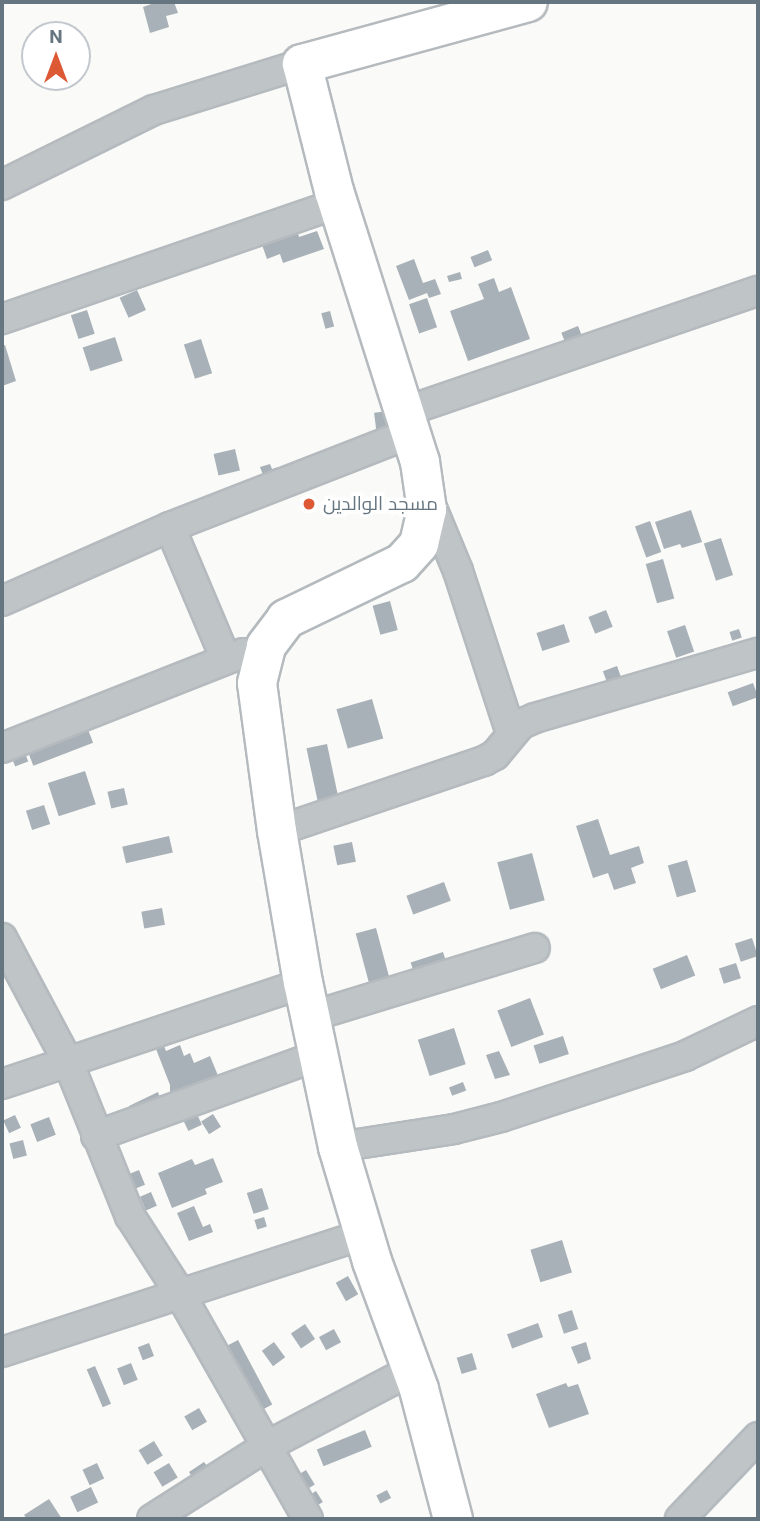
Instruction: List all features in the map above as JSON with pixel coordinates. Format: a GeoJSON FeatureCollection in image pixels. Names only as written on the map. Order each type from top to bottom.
{"type":"FeatureCollection","features":[{"type":"Feature","properties":{"kind":"street"},"geometry":{"type":"LineString","coordinates":[[2,185],[154,110],[302,64],[518,3]]}},
{"type":"Feature","properties":{"kind":"street"},"geometry":{"type":"LineString","coordinates":[[302,64],[338,203],[408,423],[427,496],[458,571],[511,733]]}},
{"type":"Feature","properties":{"kind":"street"},"geometry":{"type":"LineString","coordinates":[[2,319],[338,203]]}},
{"type":"Feature","properties":{"kind":"street"},"geometry":{"type":"LineString","coordinates":[[2,601],[408,423],[758,291]]}},
{"type":"Feature","properties":{"kind":"street"},"geometry":{"type":"LineString","coordinates":[[427,496],[423,534],[412,554],[402,563],[296,613],[279,627],[266,646],[258,670],[257,697],[277,831],[317,1056],[338,1147],[363,1235],[412,1370],[444,1511]]}},
{"type":"Feature","properties":{"kind":"street"},"geometry":{"type":"LineString","coordinates":[[170,527],[225,657]]}},
{"type":"Feature","properties":{"kind":"street"},"geometry":{"type":"LineString","coordinates":[[2,748],[225,657],[266,646]]}},
{"type":"Feature","properties":{"kind":"street"},"geometry":{"type":"LineString","coordinates":[[277,831],[484,761],[495,755],[511,733],[535,718],[758,653]]}},
{"type":"Feature","properties":{"kind":"street"},"geometry":{"type":"LineString","coordinates":[[2,938],[68,1062],[130,1216],[178,1292],[308,1519]]}},
{"type":"Feature","properties":{"kind":"street"},"geometry":{"type":"LineString","coordinates":[[2,1084],[68,1062],[306,1000],[535,948]]}},
{"type":"Feature","properties":{"kind":"street"},"geometry":{"type":"LineString","coordinates":[[338,1147],[454,1129],[501,1117],[685,1056],[758,1021]]}},
{"type":"Feature","properties":{"kind":"street"},"geometry":{"type":"LineString","coordinates":[[96,1136],[317,1056]]}},
{"type":"Feature","properties":{"kind":"street"},"geometry":{"type":"LineString","coordinates":[[2,1352],[178,1292],[363,1235]]}},
{"type":"Feature","properties":{"kind":"street"},"geometry":{"type":"LineString","coordinates":[[152,1519],[267,1446],[412,1370]]}},
{"type":"Feature","properties":{"kind":"street"},"geometry":{"type":"LineString","coordinates":[[680,1519],[758,1437]]}},
{"type":"Feature","properties":{"kind":"building"},"geometry":{"type":"Polygon","coordinates":[[[157,2],[174,2],[178,13],[166,16],[169,27],[150,33],[143,7],[157,2]]]}},
{"type":"Feature","properties":{"kind":"building"},"geometry":{"type":"Polygon","coordinates":[[[297,229],[299,237],[317,231],[324,249],[283,263],[280,254],[267,259],[261,242],[297,229]]]}},
{"type":"Feature","properties":{"kind":"building"},"geometry":{"type":"Polygon","coordinates":[[[488,250],[492,260],[475,267],[470,257],[488,250]]]}},
{"type":"Feature","properties":{"kind":"building"},"geometry":{"type":"Polygon","coordinates":[[[414,259],[423,283],[435,279],[441,294],[429,298],[427,293],[409,300],[396,266],[414,259]]]}},
{"type":"Feature","properties":{"kind":"building"},"geometry":{"type":"Polygon","coordinates":[[[460,272],[462,279],[449,282],[447,276],[460,272]]]}},
{"type":"Feature","properties":{"kind":"building"},"geometry":{"type":"Polygon","coordinates":[[[494,278],[499,292],[511,287],[530,339],[468,361],[450,311],[484,299],[478,284],[494,278]]]}},
{"type":"Feature","properties":{"kind":"building"},"geometry":{"type":"Polygon","coordinates":[[[137,290],[146,310],[129,318],[120,298],[137,290]]]}},
{"type":"Feature","properties":{"kind":"building"},"geometry":{"type":"Polygon","coordinates":[[[427,298],[437,327],[419,333],[409,304],[427,298]]]}},
{"type":"Feature","properties":{"kind":"building"},"geometry":{"type":"Polygon","coordinates":[[[87,310],[95,334],[79,339],[71,315],[87,310]]]}},
{"type":"Feature","properties":{"kind":"building"},"geometry":{"type":"Polygon","coordinates":[[[330,311],[334,326],[325,329],[321,313],[330,311]]]}},
{"type":"Feature","properties":{"kind":"building"},"geometry":{"type":"Polygon","coordinates":[[[578,326],[582,336],[565,343],[561,333],[578,326]]]}},
{"type":"Feature","properties":{"kind":"building"},"geometry":{"type":"Polygon","coordinates":[[[115,337],[123,361],[90,371],[83,348],[115,337]]]}},
{"type":"Feature","properties":{"kind":"building"},"geometry":{"type":"Polygon","coordinates":[[[201,339],[212,373],[195,379],[184,345],[201,339]]]}},
{"type":"Feature","properties":{"kind":"building"},"geometry":{"type":"Polygon","coordinates":[[[5,345],[16,381],[2,386],[2,346],[5,345]]]}},
{"type":"Feature","properties":{"kind":"building"},"geometry":{"type":"Polygon","coordinates":[[[389,411],[391,428],[376,430],[374,413],[389,411]]]}},
{"type":"Feature","properties":{"kind":"building"},"geometry":{"type":"Polygon","coordinates":[[[235,449],[240,470],[219,475],[214,454],[235,449]]]}},
{"type":"Feature","properties":{"kind":"building"},"geometry":{"type":"Polygon","coordinates":[[[270,464],[272,469],[278,467],[281,474],[265,480],[260,467],[270,464]]]}},
{"type":"Feature","properties":{"kind":"building"},"geometry":{"type":"Polygon","coordinates":[[[691,510],[702,542],[682,548],[680,544],[664,549],[655,522],[691,510]]]}},
{"type":"Feature","properties":{"kind":"building"},"geometry":{"type":"Polygon","coordinates":[[[650,521],[661,552],[646,557],[635,526],[650,521]]]}},
{"type":"Feature","properties":{"kind":"building"},"geometry":{"type":"Polygon","coordinates":[[[721,538],[733,575],[716,581],[704,544],[721,538]]]}},
{"type":"Feature","properties":{"kind":"building"},"geometry":{"type":"Polygon","coordinates":[[[663,559],[674,598],[657,603],[646,564],[663,559]]]}},
{"type":"Feature","properties":{"kind":"building"},"geometry":{"type":"Polygon","coordinates":[[[390,601],[398,630],[380,635],[373,606],[390,601]]]}},
{"type":"Feature","properties":{"kind":"building"},"geometry":{"type":"Polygon","coordinates":[[[606,610],[613,627],[595,634],[588,617],[606,610]]]}},
{"type":"Feature","properties":{"kind":"building"},"geometry":{"type":"Polygon","coordinates":[[[564,624],[570,642],[542,651],[536,633],[564,624]]]}},
{"type":"Feature","properties":{"kind":"building"},"geometry":{"type":"Polygon","coordinates":[[[685,625],[694,651],[676,658],[667,631],[685,625]]]}},
{"type":"Feature","properties":{"kind":"building"},"geometry":{"type":"Polygon","coordinates":[[[739,629],[742,638],[732,641],[729,632],[739,629]]]}},
{"type":"Feature","properties":{"kind":"building"},"geometry":{"type":"Polygon","coordinates":[[[617,666],[621,677],[607,682],[603,671],[617,666]]]}},
{"type":"Feature","properties":{"kind":"building"},"geometry":{"type":"Polygon","coordinates":[[[753,683],[758,697],[733,706],[728,692],[753,683]]]}},
{"type":"Feature","properties":{"kind":"building"},"geometry":{"type":"Polygon","coordinates":[[[372,699],[383,738],[348,749],[336,709],[372,699]]]}},
{"type":"Feature","properties":{"kind":"building"},"geometry":{"type":"Polygon","coordinates":[[[87,727],[93,743],[33,766],[27,750],[87,727]]]}},
{"type":"Feature","properties":{"kind":"building"},"geometry":{"type":"Polygon","coordinates":[[[327,744],[339,802],[319,806],[306,748],[327,744]]]}},
{"type":"Feature","properties":{"kind":"building"},"geometry":{"type":"Polygon","coordinates":[[[25,753],[28,761],[15,766],[12,758],[25,753]]]}},
{"type":"Feature","properties":{"kind":"building"},"geometry":{"type":"Polygon","coordinates":[[[85,771],[96,804],[59,816],[48,783],[85,771]]]}},
{"type":"Feature","properties":{"kind":"building"},"geometry":{"type":"Polygon","coordinates":[[[124,788],[128,805],[111,808],[107,792],[124,788]]]}},
{"type":"Feature","properties":{"kind":"building"},"geometry":{"type":"Polygon","coordinates":[[[44,805],[50,824],[32,830],[26,811],[44,805]]]}},
{"type":"Feature","properties":{"kind":"building"},"geometry":{"type":"Polygon","coordinates":[[[598,819],[610,855],[639,846],[644,863],[631,868],[636,883],[614,890],[608,873],[593,878],[576,826],[598,819]]]}},
{"type":"Feature","properties":{"kind":"building"},"geometry":{"type":"Polygon","coordinates":[[[169,836],[173,853],[126,863],[122,847],[169,836]]]}},
{"type":"Feature","properties":{"kind":"building"},"geometry":{"type":"Polygon","coordinates":[[[352,842],[356,862],[337,865],[333,846],[352,842]]]}},
{"type":"Feature","properties":{"kind":"building"},"geometry":{"type":"Polygon","coordinates":[[[532,853],[545,900],[510,910],[497,862],[532,853]]]}},
{"type":"Feature","properties":{"kind":"building"},"geometry":{"type":"Polygon","coordinates":[[[687,860],[696,892],[677,897],[668,866],[687,860]]]}},
{"type":"Feature","properties":{"kind":"building"},"geometry":{"type":"Polygon","coordinates":[[[444,882],[451,901],[413,914],[406,896],[444,882]]]}},
{"type":"Feature","properties":{"kind":"building"},"geometry":{"type":"Polygon","coordinates":[[[162,908],[165,925],[144,928],[141,912],[162,908]]]}},
{"type":"Feature","properties":{"kind":"building"},"geometry":{"type":"Polygon","coordinates":[[[376,928],[393,990],[372,995],[356,933],[376,928]]]}},
{"type":"Feature","properties":{"kind":"building"},"geometry":{"type":"Polygon","coordinates":[[[752,938],[758,956],[741,962],[735,944],[752,938]]]}},
{"type":"Feature","properties":{"kind":"building"},"geometry":{"type":"Polygon","coordinates":[[[443,952],[449,970],[417,981],[411,963],[443,952]]]}},
{"type":"Feature","properties":{"kind":"building"},"geometry":{"type":"Polygon","coordinates":[[[687,955],[695,975],[661,989],[653,969],[687,955]]]}},
{"type":"Feature","properties":{"kind":"building"},"geometry":{"type":"Polygon","coordinates":[[[736,963],[741,978],[724,984],[719,969],[736,963]]]}},
{"type":"Feature","properties":{"kind":"building"},"geometry":{"type":"Polygon","coordinates":[[[530,998],[544,1034],[511,1047],[497,1011],[530,998]]]}},
{"type":"Feature","properties":{"kind":"building"},"geometry":{"type":"Polygon","coordinates":[[[454,1028],[466,1064],[430,1076],[418,1040],[454,1028]]]}},
{"type":"Feature","properties":{"kind":"building"},"geometry":{"type":"Polygon","coordinates":[[[563,1036],[569,1054],[539,1064],[534,1046],[563,1036]]]}},
{"type":"Feature","properties":{"kind":"building"},"geometry":{"type":"Polygon","coordinates":[[[180,1045],[184,1056],[190,1053],[194,1063],[210,1056],[221,1083],[171,1103],[167,1094],[170,1093],[170,1085],[156,1049],[164,1046],[166,1051],[180,1045]]]}},
{"type":"Feature","properties":{"kind":"building"},"geometry":{"type":"Polygon","coordinates":[[[499,1051],[510,1075],[495,1079],[486,1055],[499,1051]]]}},
{"type":"Feature","properties":{"kind":"building"},"geometry":{"type":"Polygon","coordinates":[[[463,1082],[466,1090],[452,1096],[449,1087],[463,1082]]]}},
{"type":"Feature","properties":{"kind":"building"},"geometry":{"type":"Polygon","coordinates":[[[158,1092],[164,1109],[133,1119],[129,1106],[158,1092]]]}},
{"type":"Feature","properties":{"kind":"building"},"geometry":{"type":"Polygon","coordinates":[[[196,1112],[202,1125],[188,1131],[182,1118],[196,1112]]]}},
{"type":"Feature","properties":{"kind":"building"},"geometry":{"type":"Polygon","coordinates":[[[213,1114],[221,1127],[209,1134],[201,1121],[213,1114]]]}},
{"type":"Feature","properties":{"kind":"building"},"geometry":{"type":"Polygon","coordinates":[[[15,1115],[21,1128],[9,1133],[3,1120],[15,1115]]]}},
{"type":"Feature","properties":{"kind":"building"},"geometry":{"type":"Polygon","coordinates":[[[49,1117],[56,1135],[37,1142],[30,1124],[49,1117]]]}},
{"type":"Feature","properties":{"kind":"building"},"geometry":{"type":"Polygon","coordinates":[[[23,1140],[27,1156],[13,1159],[9,1143],[23,1140]]]}},
{"type":"Feature","properties":{"kind":"building"},"geometry":{"type":"Polygon","coordinates":[[[213,1158],[223,1182],[205,1189],[207,1194],[172,1208],[158,1173],[192,1159],[195,1165],[213,1158]]]}},
{"type":"Feature","properties":{"kind":"building"},"geometry":{"type":"Polygon","coordinates":[[[139,1170],[145,1185],[136,1189],[130,1174],[139,1170]]]}},
{"type":"Feature","properties":{"kind":"building"},"geometry":{"type":"Polygon","coordinates":[[[262,1188],[269,1209],[254,1214],[247,1193],[262,1188]]]}},
{"type":"Feature","properties":{"kind":"building"},"geometry":{"type":"Polygon","coordinates":[[[151,1192],[157,1206],[146,1210],[140,1197],[151,1192]]]}},
{"type":"Feature","properties":{"kind":"building"},"geometry":{"type":"Polygon","coordinates":[[[194,1206],[203,1227],[210,1224],[213,1232],[189,1241],[177,1213],[194,1206]]]}},
{"type":"Feature","properties":{"kind":"building"},"geometry":{"type":"Polygon","coordinates":[[[264,1217],[267,1227],[257,1229],[254,1220],[264,1217]]]}},
{"type":"Feature","properties":{"kind":"building"},"geometry":{"type":"Polygon","coordinates":[[[562,1240],[572,1273],[540,1282],[530,1250],[562,1240]]]}},
{"type":"Feature","properties":{"kind":"building"},"geometry":{"type":"Polygon","coordinates":[[[348,1276],[358,1294],[346,1301],[336,1283],[348,1276]]]}},
{"type":"Feature","properties":{"kind":"building"},"geometry":{"type":"Polygon","coordinates":[[[572,1310],[578,1329],[564,1334],[558,1315],[572,1310]]]}},
{"type":"Feature","properties":{"kind":"building"},"geometry":{"type":"Polygon","coordinates":[[[538,1323],[543,1337],[512,1348],[507,1334],[538,1323]]]}},
{"type":"Feature","properties":{"kind":"building"},"geometry":{"type":"Polygon","coordinates":[[[305,1324],[315,1339],[301,1348],[291,1334],[305,1324]]]}},
{"type":"Feature","properties":{"kind":"building"},"geometry":{"type":"Polygon","coordinates":[[[334,1329],[341,1342],[326,1350],[319,1337],[334,1329]]]}},
{"type":"Feature","properties":{"kind":"building"},"geometry":{"type":"Polygon","coordinates":[[[238,1340],[272,1404],[260,1411],[226,1347],[238,1340]]]}},
{"type":"Feature","properties":{"kind":"building"},"geometry":{"type":"Polygon","coordinates":[[[274,1342],[285,1357],[273,1366],[262,1351],[274,1342]]]}},
{"type":"Feature","properties":{"kind":"building"},"geometry":{"type":"Polygon","coordinates":[[[586,1342],[591,1359],[578,1364],[571,1347],[586,1342]]]}},
{"type":"Feature","properties":{"kind":"building"},"geometry":{"type":"Polygon","coordinates":[[[149,1343],[154,1356],[143,1360],[138,1347],[149,1343]]]}},
{"type":"Feature","properties":{"kind":"building"},"geometry":{"type":"Polygon","coordinates":[[[472,1353],[477,1369],[462,1374],[457,1358],[472,1353]]]}},
{"type":"Feature","properties":{"kind":"building"},"geometry":{"type":"Polygon","coordinates":[[[131,1363],[138,1380],[124,1385],[117,1369],[131,1363]]]}},
{"type":"Feature","properties":{"kind":"building"},"geometry":{"type":"Polygon","coordinates":[[[95,1366],[111,1404],[103,1407],[87,1370],[95,1366]]]}},
{"type":"Feature","properties":{"kind":"building"},"geometry":{"type":"Polygon","coordinates":[[[566,1383],[568,1387],[578,1384],[589,1414],[549,1428],[536,1394],[566,1383]]]}},
{"type":"Feature","properties":{"kind":"building"},"geometry":{"type":"Polygon","coordinates":[[[199,1408],[207,1422],[192,1430],[184,1416],[199,1408]]]}},
{"type":"Feature","properties":{"kind":"building"},"geometry":{"type":"Polygon","coordinates":[[[365,1430],[372,1447],[324,1466],[317,1449],[365,1430]]]}},
{"type":"Feature","properties":{"kind":"building"},"geometry":{"type":"Polygon","coordinates":[[[154,1441],[163,1456],[147,1465],[139,1450],[154,1441]]]}},
{"type":"Feature","properties":{"kind":"building"},"geometry":{"type":"Polygon","coordinates":[[[204,1462],[214,1475],[192,1477],[189,1472],[204,1462]]]}},
{"type":"Feature","properties":{"kind":"building"},"geometry":{"type":"Polygon","coordinates":[[[97,1463],[104,1478],[90,1485],[82,1470],[97,1463]]]}},
{"type":"Feature","properties":{"kind":"building"},"geometry":{"type":"Polygon","coordinates":[[[169,1463],[178,1478],[162,1487],[154,1472],[169,1463]]]}},
{"type":"Feature","properties":{"kind":"building"},"geometry":{"type":"Polygon","coordinates":[[[306,1470],[315,1485],[304,1491],[295,1477],[306,1470]]]}},
{"type":"Feature","properties":{"kind":"building"},"geometry":{"type":"Polygon","coordinates":[[[91,1487],[98,1502],[77,1512],[70,1497],[91,1487]]]}},
{"type":"Feature","properties":{"kind":"building"},"geometry":{"type":"Polygon","coordinates":[[[387,1490],[391,1498],[380,1503],[376,1495],[387,1490]]]}},
{"type":"Feature","properties":{"kind":"building"},"geometry":{"type":"Polygon","coordinates":[[[316,1491],[323,1502],[314,1508],[307,1497],[316,1491]]]}},
{"type":"Feature","properties":{"kind":"building"},"geometry":{"type":"Polygon","coordinates":[[[49,1499],[62,1519],[27,1519],[24,1515],[49,1499]]]}},
{"type":"Feature","properties":{"kind":"place","name":"مسجد الوالدين"},"geometry":{"type":"Point","coordinates":[309,504]}}]}
